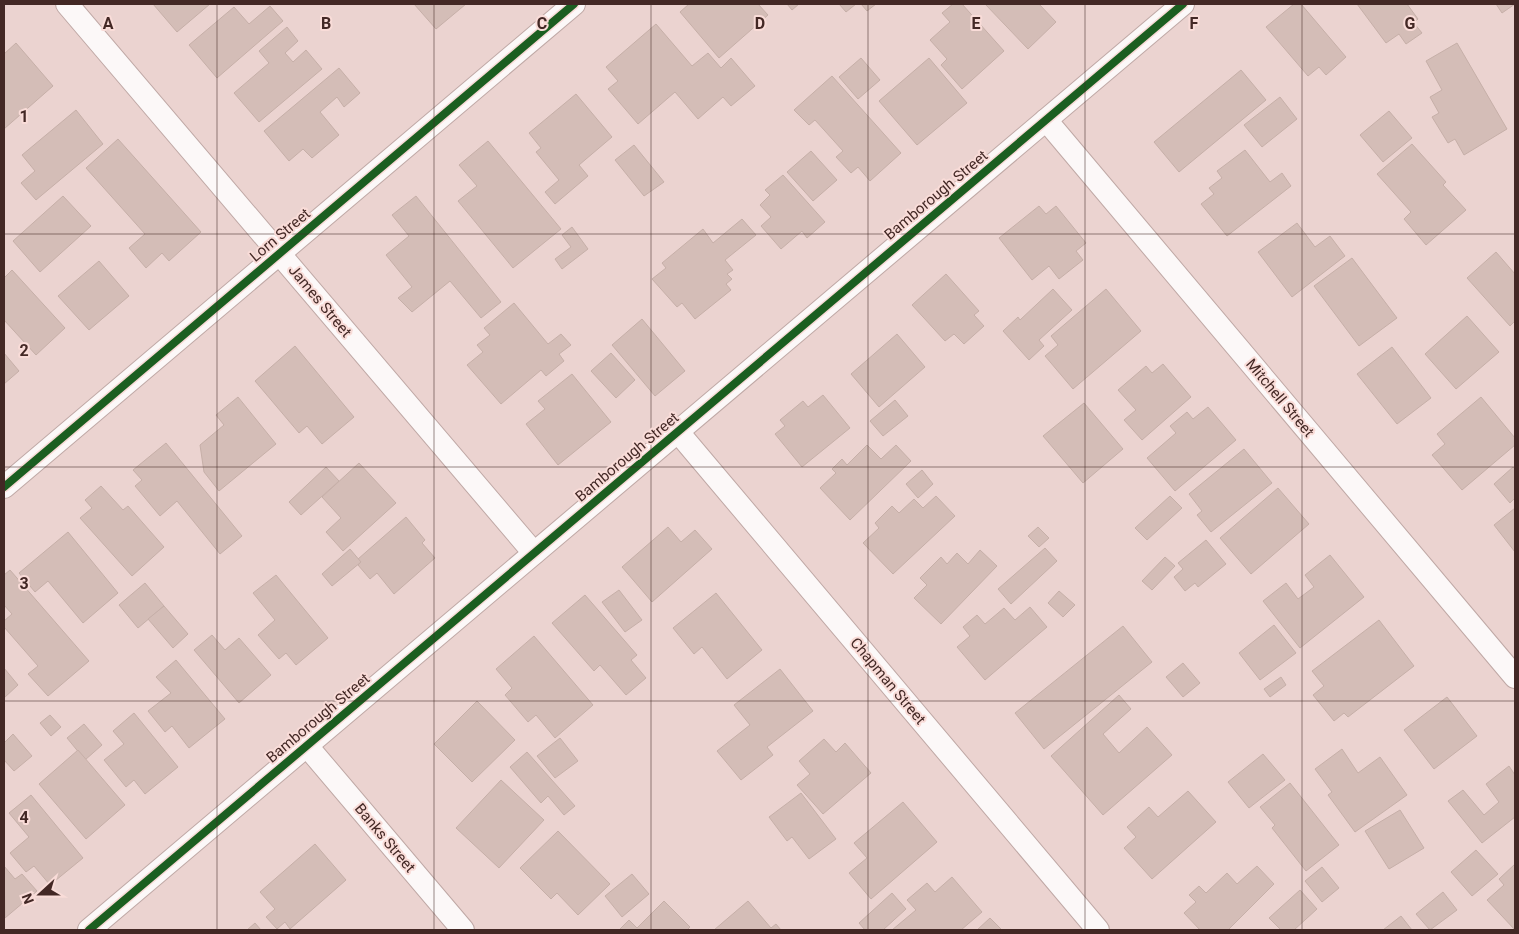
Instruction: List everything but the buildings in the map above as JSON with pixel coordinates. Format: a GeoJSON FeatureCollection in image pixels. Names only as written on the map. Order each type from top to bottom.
{"type":"FeatureCollection","features":[{"type":"Feature","properties":{"kind":"street","name":"James Street"},"geometry":{"type":"LineString","coordinates":[[67,4],[534,553]]}},
{"type":"Feature","properties":{"kind":"street","name":"Lorn Street"},"geometry":{"type":"LineString","coordinates":[[4,487],[574,4]]}},
{"type":"Feature","properties":{"kind":"street","name":"Bamborough Street"},"geometry":{"type":"LineString","coordinates":[[89,930],[1183,4]]}},
{"type":"Feature","properties":{"kind":"street","name":"Mitchell Street"},"geometry":{"type":"LineString","coordinates":[[1046,120],[1515,676]]}},
{"type":"Feature","properties":{"kind":"street","name":"Chapman Street"},"geometry":{"type":"LineString","coordinates":[[678,432],[1098,930]]}},
{"type":"Feature","properties":{"kind":"street","name":"Banks Street"},"geometry":{"type":"LineString","coordinates":[[307,746],[463,930]]}},
{"type":"Feature","properties":{"kind":"cycle path"},"geometry":{"type":"LineString","coordinates":[[4,487],[574,4]]}},
{"type":"Feature","properties":{"kind":"cycle path"},"geometry":{"type":"LineString","coordinates":[[89,930],[1183,4]]}}]}
